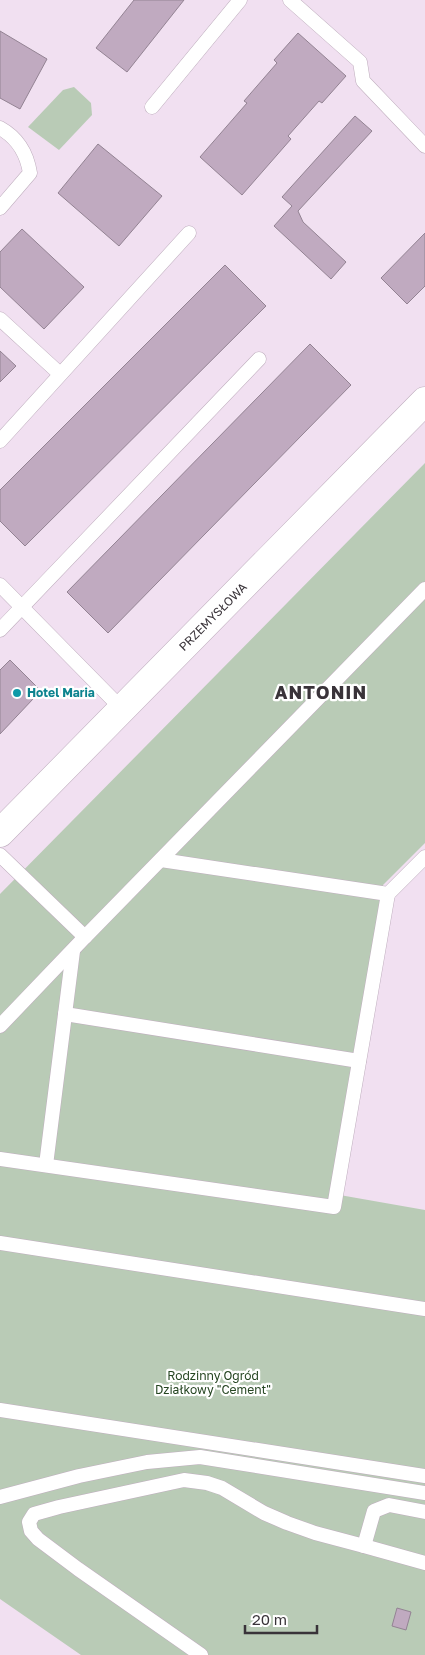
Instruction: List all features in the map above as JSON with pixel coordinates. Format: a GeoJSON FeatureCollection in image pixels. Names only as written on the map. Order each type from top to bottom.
{"type":"FeatureCollection","features":[{"type":"Feature","properties":{"kind":"main road","name":"PRZEMYSŁOWA"},"geometry":{"type":"LineString","coordinates":[[0,833],[425,401]]}},
{"type":"Feature","properties":{"kind":"lane"},"geometry":{"type":"LineString","coordinates":[[152,107],[240,0]]}},
{"type":"Feature","properties":{"kind":"lane"},"geometry":{"type":"LineString","coordinates":[[290,0],[360,62],[363,82],[425,146]]}},
{"type":"Feature","properties":{"kind":"lane"},"geometry":{"type":"LineString","coordinates":[[0,128],[7,132],[22,147],[28,160],[30,174],[0,208]]}},
{"type":"Feature","properties":{"kind":"lane"},"geometry":{"type":"LineString","coordinates":[[0,441],[189,233]]}},
{"type":"Feature","properties":{"kind":"lane"},"geometry":{"type":"LineString","coordinates":[[0,319],[60,374]]}},
{"type":"Feature","properties":{"kind":"lane"},"geometry":{"type":"LineString","coordinates":[[0,630],[259,358]]}},
{"type":"Feature","properties":{"kind":"lane"},"geometry":{"type":"LineString","coordinates":[[0,586],[122,709]]}},
{"type":"Feature","properties":{"kind":"lane"},"geometry":{"type":"LineString","coordinates":[[0,1026],[425,589]]}},
{"type":"Feature","properties":{"kind":"lane"},"geometry":{"type":"LineString","coordinates":[[0,855],[85,937]]}},
{"type":"Feature","properties":{"kind":"lane"},"geometry":{"type":"LineString","coordinates":[[0,1158],[334,1207],[388,894],[425,857]]}},
{"type":"Feature","properties":{"kind":"lane"},"geometry":{"type":"LineString","coordinates":[[161,860],[388,894]]}},
{"type":"Feature","properties":{"kind":"lane"},"geometry":{"type":"LineString","coordinates":[[46,1165],[73,950]]}},
{"type":"Feature","properties":{"kind":"lane"},"geometry":{"type":"LineString","coordinates":[[65,1014],[359,1060]]}},
{"type":"Feature","properties":{"kind":"lane"},"geometry":{"type":"LineString","coordinates":[[0,1243],[425,1309]]}},
{"type":"Feature","properties":{"kind":"lane"},"geometry":{"type":"LineString","coordinates":[[0,1410],[425,1476]]}},
{"type":"Feature","properties":{"kind":"lane"},"geometry":{"type":"LineString","coordinates":[[0,1497],[79,1476],[122,1467],[147,1462],[200,1457],[425,1492]]}},
{"type":"Feature","properties":{"kind":"lane"},"geometry":{"type":"LineString","coordinates":[[201,1655],[38,1539],[30,1531],[29,1522],[34,1514],[184,1480],[214,1486],[287,1523],[315,1533],[425,1563]]}},
{"type":"Feature","properties":{"kind":"lane"},"geometry":{"type":"LineString","coordinates":[[364,1546],[374,1511],[388,1505],[425,1512]]}},
{"type":"Feature","properties":{"kind":"green space"},"geometry":{"type":"Polygon","coordinates":[[[74,87],[91,103],[92,115],[59,150],[28,127],[63,90],[74,87]]]}},
{"type":"Feature","properties":{"kind":"green space","name":"Rodzinny Ogród Działkowy \"Cement\""},"geometry":{"type":"Polygon","coordinates":[[[425,463],[425,843],[383,885],[334,1194],[425,1210],[425,1655],[81,1655],[0,1599],[0,894],[425,463]]]}},
{"type":"Feature","properties":{"kind":"building"},"geometry":{"type":"Polygon","coordinates":[[[134,0],[184,0],[127,72],[96,48],[134,0]]]}},
{"type":"Feature","properties":{"kind":"building"},"geometry":{"type":"Polygon","coordinates":[[[0,31],[47,59],[20,109],[0,98],[0,31]]]}},
{"type":"Feature","properties":{"kind":"building"},"geometry":{"type":"Polygon","coordinates":[[[298,33],[346,76],[322,103],[319,101],[288,136],[291,139],[242,195],[200,157],[247,103],[244,101],[277,63],[274,60],[298,33]]]}},
{"type":"Feature","properties":{"kind":"building"},"geometry":{"type":"Polygon","coordinates":[[[355,116],[372,131],[298,211],[303,222],[346,262],[331,279],[274,226],[292,206],[282,197],[355,116]]]}},
{"type":"Feature","properties":{"kind":"building"},"geometry":{"type":"Polygon","coordinates":[[[98,144],[162,196],[119,246],[58,193],[98,144]]]}},
{"type":"Feature","properties":{"kind":"building"},"geometry":{"type":"Polygon","coordinates":[[[22,229],[84,287],[44,329],[0,287],[0,252],[22,229]]]}},
{"type":"Feature","properties":{"kind":"building"},"geometry":{"type":"Polygon","coordinates":[[[425,233],[425,286],[407,304],[381,278],[425,233]]]}},
{"type":"Feature","properties":{"kind":"building"},"geometry":{"type":"Polygon","coordinates":[[[225,265],[266,306],[25,546],[0,521],[0,490],[225,265]]]}},
{"type":"Feature","properties":{"kind":"building"},"geometry":{"type":"Polygon","coordinates":[[[310,344],[351,385],[108,633],[67,592],[310,344]]]}},
{"type":"Feature","properties":{"kind":"building"},"geometry":{"type":"Polygon","coordinates":[[[0,351],[16,366],[0,382],[0,351]]]}},
{"type":"Feature","properties":{"kind":"building","name":"Hotel Maria"},"geometry":{"type":"Polygon","coordinates":[[[10,660],[39,689],[31,697],[33,699],[0,734],[0,670],[10,660]]]}},
{"type":"Feature","properties":{"kind":"building"},"geometry":{"type":"Polygon","coordinates":[[[397,1608],[411,1612],[406,1630],[392,1626],[397,1608]]]}},
{"type":"Feature","properties":{"kind":"place","name":"Hotel Maria"},"geometry":{"type":"Point","coordinates":[17,693]}},
{"type":"Feature","properties":{"kind":"district","name":"ANTONIN"},"geometry":{"type":"Point","coordinates":[321,693]}}]}
